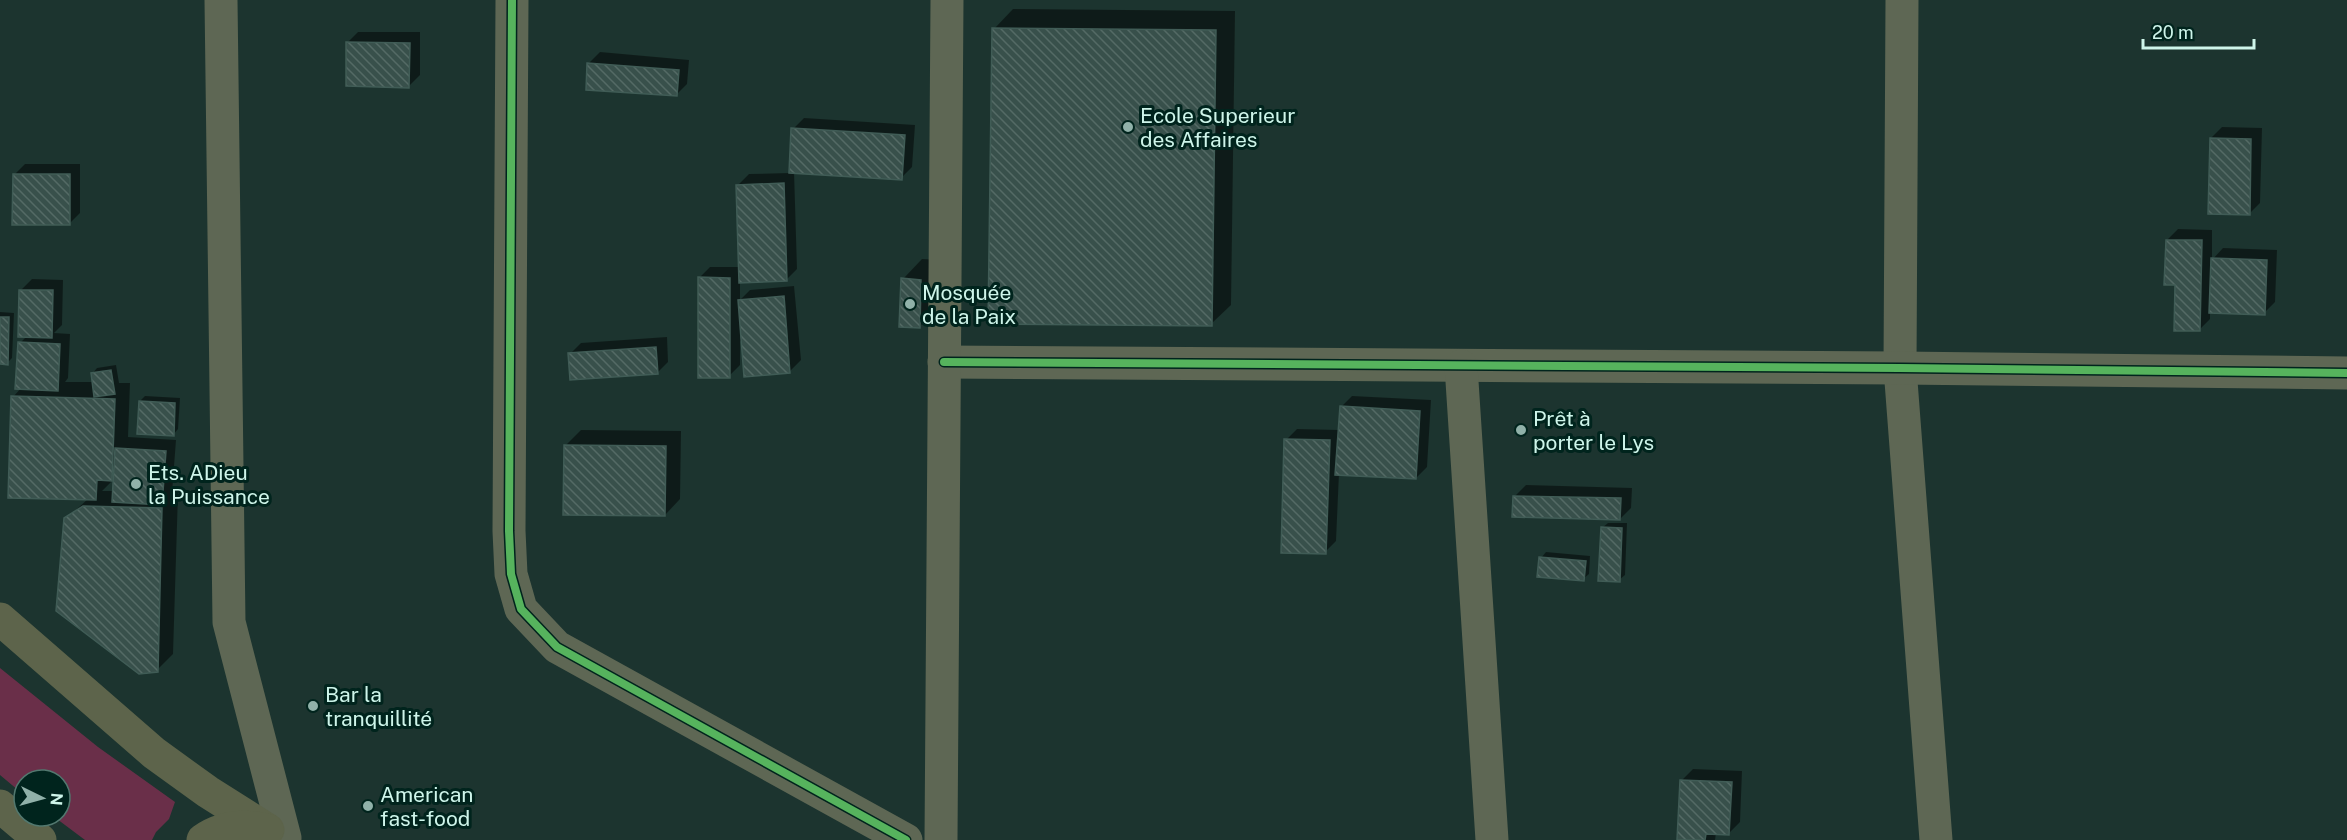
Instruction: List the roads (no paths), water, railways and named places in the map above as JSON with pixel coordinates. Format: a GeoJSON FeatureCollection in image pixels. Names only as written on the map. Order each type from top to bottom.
{"type":"FeatureCollection","features":[{"type":"Feature","properties":{"kind":"main road"},"geometry":{"type":"LineString","coordinates":[[0,619],[154,753],[208,792],[280,836]]}},
{"type":"Feature","properties":{"kind":"main road"},"geometry":{"type":"LineString","coordinates":[[0,806],[39,840]]}},
{"type":"Feature","properties":{"kind":"main road"},"geometry":{"type":"LineString","coordinates":[[203,840],[229,828],[248,826],[280,836]]}},
{"type":"Feature","properties":{"kind":"street"},"geometry":{"type":"LineString","coordinates":[[221,0],[229,622],[280,836]]}},
{"type":"Feature","properties":{"kind":"street"},"geometry":{"type":"LineString","coordinates":[[512,0],[509,531],[511,574],[521,609],[557,647],[906,840]]}},
{"type":"Feature","properties":{"kind":"street"},"geometry":{"type":"LineString","coordinates":[[941,840],[947,0]]}},
{"type":"Feature","properties":{"kind":"street"},"geometry":{"type":"LineString","coordinates":[[1902,0],[1900,368],[1936,840]]}},
{"type":"Feature","properties":{"kind":"street"},"geometry":{"type":"LineString","coordinates":[[944,362],[2347,373]]}},
{"type":"Feature","properties":{"kind":"street"},"geometry":{"type":"LineString","coordinates":[[1461,366],[1492,840]]}},
{"type":"Feature","properties":{"kind":"place","name":"Ecole Superieur des Affaires"},"geometry":{"type":"Point","coordinates":[1128,127]}},
{"type":"Feature","properties":{"kind":"place","name":"Mosquée de la Paix"},"geometry":{"type":"Point","coordinates":[910,304]}},
{"type":"Feature","properties":{"kind":"place","name":"Prêt à porter le Lys"},"geometry":{"type":"Point","coordinates":[1521,430]}},
{"type":"Feature","properties":{"kind":"place","name":"Ets. ADieu la Puissance"},"geometry":{"type":"Point","coordinates":[136,484]}},
{"type":"Feature","properties":{"kind":"place","name":"Bar la tranquillité"},"geometry":{"type":"Point","coordinates":[313,706]}},
{"type":"Feature","properties":{"kind":"place","name":"American fast-food"},"geometry":{"type":"Point","coordinates":[368,806]}}]}
